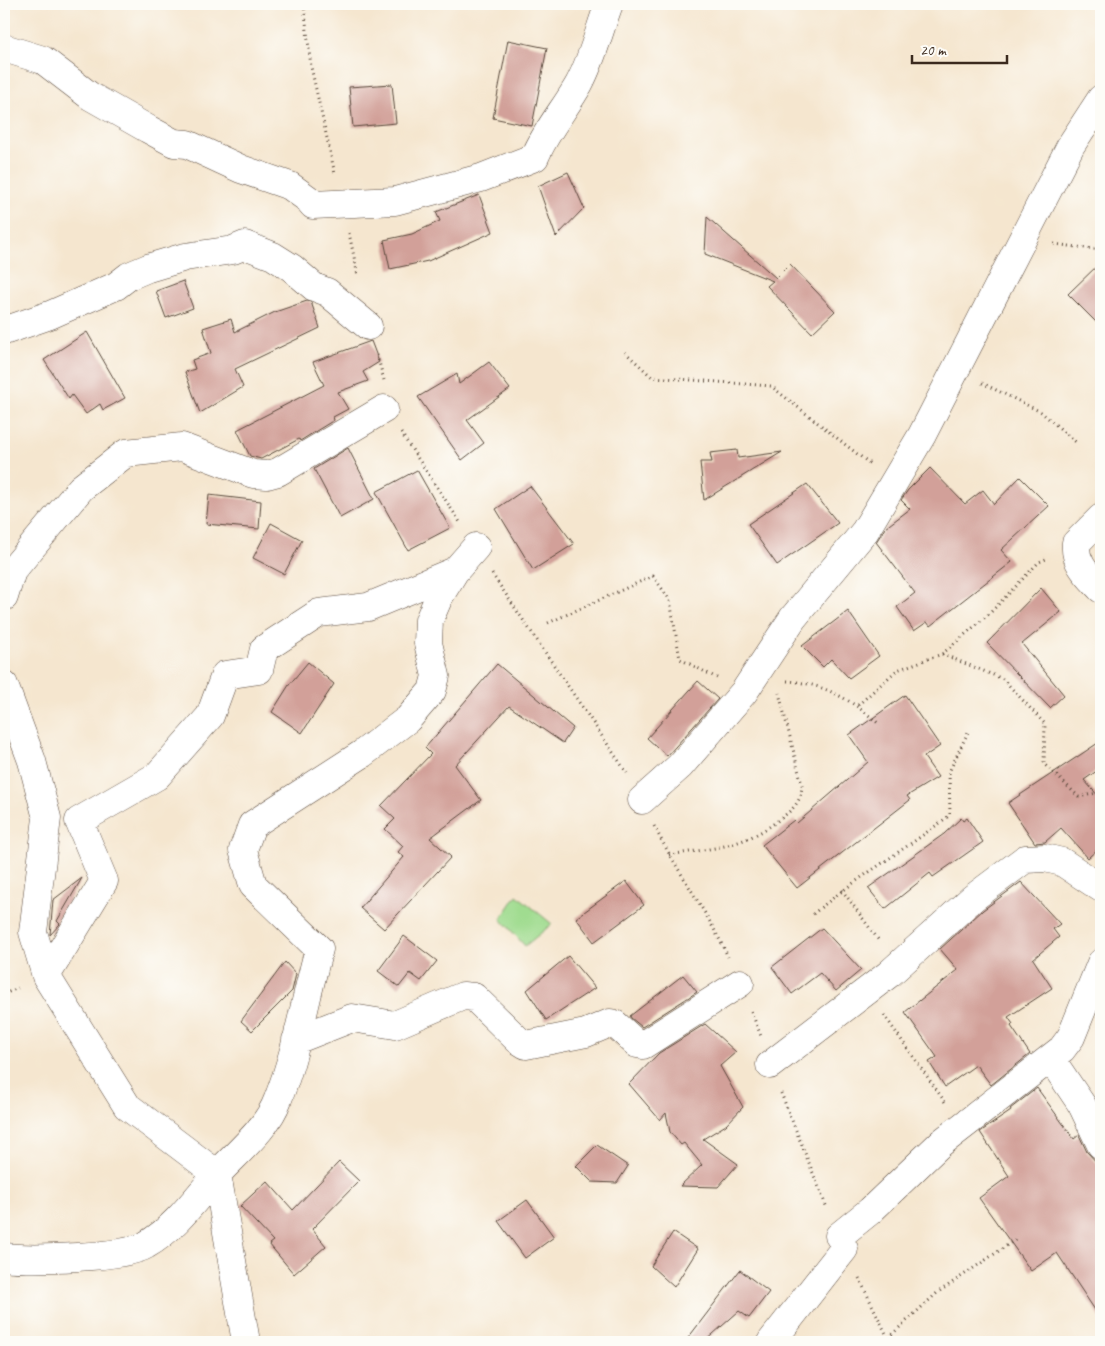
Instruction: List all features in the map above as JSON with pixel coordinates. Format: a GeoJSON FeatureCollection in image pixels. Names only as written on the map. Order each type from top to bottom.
{"type":"FeatureCollection","features":[{"type":"Feature","properties":{"kind":"street"},"geometry":{"type":"LineString","coordinates":[[4,48],[43,60],[90,96],[174,143],[187,144],[240,169],[290,186],[313,205],[395,201],[481,178],[535,157],[547,133],[580,83],[597,43],[609,4]]}},
{"type":"Feature","properties":{"kind":"street"},"geometry":{"type":"LineString","coordinates":[[642,800],[680,766],[744,692],[793,618],[865,531],[894,484],[1021,244],[1070,145],[1101,99]]}},
{"type":"Feature","properties":{"kind":"street"},"geometry":{"type":"LineString","coordinates":[[4,331],[50,315],[116,286],[129,276],[148,268],[185,257],[233,250],[245,245],[272,256],[292,268],[314,286],[328,292],[368,326]]}},
{"type":"Feature","properties":{"kind":"street"},"geometry":{"type":"LineString","coordinates":[[4,597],[12,571],[81,488],[126,453],[182,447],[253,474],[267,476],[278,472],[384,409]]}},
{"type":"Feature","properties":{"kind":"street"},"geometry":{"type":"LineString","coordinates":[[1101,518],[1076,543],[1075,552],[1080,565],[1101,589]]}},
{"type":"Feature","properties":{"kind":"street"},"geometry":{"type":"LineString","coordinates":[[4,1257],[29,1260],[118,1252],[146,1246],[174,1222],[265,1122],[278,1102],[319,949],[253,885],[243,850],[252,825],[362,754],[408,719],[432,691],[436,676],[428,643],[429,620],[439,596],[455,571],[476,547]]}},
{"type":"Feature","properties":{"kind":"street"},"geometry":{"type":"LineString","coordinates":[[46,976],[104,881],[79,821],[157,776],[210,716],[226,675],[259,670],[264,649],[319,613],[368,607],[455,571]]}},
{"type":"Feature","properties":{"kind":"street"},"geometry":{"type":"LineString","coordinates":[[4,685],[32,761],[47,818],[33,932],[46,976],[127,1106],[217,1174],[246,1342]]}},
{"type":"Feature","properties":{"kind":"street"},"geometry":{"type":"LineString","coordinates":[[770,1065],[889,974],[973,898],[1024,859],[1045,858],[1062,862],[1101,888]]}},
{"type":"Feature","properties":{"kind":"street"},"geometry":{"type":"LineString","coordinates":[[771,1342],[841,1243],[941,1143],[1062,1050],[1071,1037],[1101,963]]}},
{"type":"Feature","properties":{"kind":"street"},"geometry":{"type":"LineString","coordinates":[[296,1040],[352,1018],[394,1025],[468,996],[474,997],[518,1040],[526,1045],[586,1033],[610,1023],[615,1024],[637,1044],[643,1045],[740,983]]}},
{"type":"Feature","properties":{"kind":"street"},"geometry":{"type":"LineString","coordinates":[[1051,1059],[1082,1105],[1101,1145]]}},
{"type":"Feature","properties":{"kind":"path"},"geometry":{"type":"LineString","coordinates":[[304,4],[311,67],[359,281]]}},
{"type":"Feature","properties":{"kind":"path"},"geometry":{"type":"LineString","coordinates":[[1021,244],[1060,244],[1101,250]]}},
{"type":"Feature","properties":{"kind":"path"},"geometry":{"type":"LineString","coordinates":[[368,326],[384,375],[384,409],[438,486],[586,714],[620,760],[669,855],[715,930],[740,983],[801,1147],[841,1243],[889,1340],[937,1293],[1018,1238]]}},
{"type":"Feature","properties":{"kind":"path"},"geometry":{"type":"LineString","coordinates":[[625,352],[652,377],[771,386],[894,484]]}},
{"type":"Feature","properties":{"kind":"path"},"geometry":{"type":"LineString","coordinates":[[954,368],[1040,412],[1078,444]]}},
{"type":"Feature","properties":{"kind":"path"},"geometry":{"type":"LineString","coordinates":[[858,705],[897,670],[942,654],[989,614],[1039,562],[1076,543]]}},
{"type":"Feature","properties":{"kind":"path"},"geometry":{"type":"LineString","coordinates":[[548,623],[652,576],[670,600],[680,659],[744,692]]}},
{"type":"Feature","properties":{"kind":"path"},"geometry":{"type":"LineString","coordinates":[[669,855],[750,840],[796,807],[801,797],[802,786],[770,653]]}},
{"type":"Feature","properties":{"kind":"path"},"geometry":{"type":"LineString","coordinates":[[942,654],[1003,680],[1045,724],[1044,764],[1079,797],[1101,792]]}},
{"type":"Feature","properties":{"kind":"path"},"geometry":{"type":"LineString","coordinates":[[776,681],[809,682],[858,705],[879,724]]}},
{"type":"Feature","properties":{"kind":"path"},"geometry":{"type":"LineString","coordinates":[[813,914],[842,890],[917,841],[950,815],[949,772],[968,732]]}},
{"type":"Feature","properties":{"kind":"path"},"geometry":{"type":"LineString","coordinates":[[842,890],[880,943],[889,974]]}},
{"type":"Feature","properties":{"kind":"path"},"geometry":{"type":"LineString","coordinates":[[866,991],[914,1056],[962,1128]]}},
{"type":"Feature","properties":{"kind":"green space"},"geometry":{"type":"Polygon","coordinates":[[[517,895],[552,924],[525,946],[501,919],[517,895]]]}},
{"type":"Feature","properties":{"kind":"building"},"geometry":{"type":"Polygon","coordinates":[[[508,40],[547,48],[532,126],[493,118],[508,40]]]}},
{"type":"Feature","properties":{"kind":"building"},"geometry":{"type":"Polygon","coordinates":[[[392,84],[396,123],[353,127],[349,87],[392,84]]]}},
{"type":"Feature","properties":{"kind":"building"},"geometry":{"type":"Polygon","coordinates":[[[568,172],[584,208],[556,237],[538,186],[568,172]]]}},
{"type":"Feature","properties":{"kind":"building"},"geometry":{"type":"Polygon","coordinates":[[[479,195],[493,232],[428,261],[390,269],[384,240],[412,234],[440,221],[436,212],[479,195]]]}},
{"type":"Feature","properties":{"kind":"building"},"geometry":{"type":"Polygon","coordinates":[[[707,217],[776,278],[790,264],[835,311],[812,333],[767,286],[773,281],[705,254],[707,217]]]}},
{"type":"Feature","properties":{"kind":"building"},"geometry":{"type":"Polygon","coordinates":[[[1101,262],[1101,327],[1068,294],[1101,262]]]}},
{"type":"Feature","properties":{"kind":"building"},"geometry":{"type":"Polygon","coordinates":[[[183,281],[193,308],[166,318],[156,291],[183,281]]]}},
{"type":"Feature","properties":{"kind":"building"},"geometry":{"type":"Polygon","coordinates":[[[307,301],[311,302],[320,328],[235,369],[243,387],[200,413],[185,372],[195,369],[192,360],[211,353],[203,328],[231,319],[235,332],[275,312],[307,301]]]}},
{"type":"Feature","properties":{"kind":"building"},"geometry":{"type":"Polygon","coordinates":[[[87,332],[125,398],[103,410],[100,404],[86,414],[72,395],[69,399],[44,360],[87,332]]]}},
{"type":"Feature","properties":{"kind":"building"},"geometry":{"type":"Polygon","coordinates":[[[371,341],[379,362],[363,372],[368,381],[338,392],[348,409],[333,417],[334,420],[300,441],[299,439],[261,459],[250,456],[237,430],[324,385],[313,362],[371,341]]]}},
{"type":"Feature","properties":{"kind":"building"},"geometry":{"type":"Polygon","coordinates":[[[489,362],[510,389],[467,420],[484,443],[462,460],[418,397],[457,374],[459,384],[489,362]]]}},
{"type":"Feature","properties":{"kind":"building"},"geometry":{"type":"Polygon","coordinates":[[[348,448],[374,499],[340,518],[314,469],[348,448]]]}},
{"type":"Feature","properties":{"kind":"building"},"geometry":{"type":"Polygon","coordinates":[[[737,450],[738,458],[782,452],[704,500],[700,462],[712,462],[710,453],[737,450]]]}},
{"type":"Feature","properties":{"kind":"building"},"geometry":{"type":"Polygon","coordinates":[[[930,468],[965,504],[983,490],[994,504],[1020,477],[1049,506],[1001,550],[1012,562],[930,626],[927,622],[914,631],[897,607],[915,593],[876,542],[885,528],[910,509],[901,500],[908,490],[930,468]]]}},
{"type":"Feature","properties":{"kind":"building"},"geometry":{"type":"Polygon","coordinates":[[[417,470],[450,528],[408,550],[376,492],[417,470]]]}},
{"type":"Feature","properties":{"kind":"building"},"geometry":{"type":"Polygon","coordinates":[[[807,484],[838,523],[777,565],[748,524],[807,484]]]}},
{"type":"Feature","properties":{"kind":"building"},"geometry":{"type":"Polygon","coordinates":[[[530,486],[574,544],[533,570],[496,509],[530,486]]]}},
{"type":"Feature","properties":{"kind":"building"},"geometry":{"type":"Polygon","coordinates":[[[209,495],[261,501],[259,529],[206,524],[209,495]]]}},
{"type":"Feature","properties":{"kind":"building"},"geometry":{"type":"Polygon","coordinates":[[[271,523],[302,540],[284,574],[253,558],[271,523]]]}},
{"type":"Feature","properties":{"kind":"building"},"geometry":{"type":"Polygon","coordinates":[[[1041,588],[1061,612],[1022,644],[1064,695],[1050,708],[987,643],[1041,588]]]}},
{"type":"Feature","properties":{"kind":"building"},"geometry":{"type":"Polygon","coordinates":[[[848,611],[879,656],[849,678],[831,659],[823,667],[802,646],[848,611]]]}},
{"type":"Feature","properties":{"kind":"building"},"geometry":{"type":"Polygon","coordinates":[[[308,662],[334,684],[302,733],[272,712],[289,685],[308,662]]]}},
{"type":"Feature","properties":{"kind":"building"},"geometry":{"type":"Polygon","coordinates":[[[497,664],[573,728],[563,743],[509,706],[455,765],[481,800],[430,838],[451,857],[384,929],[360,908],[404,857],[398,852],[403,846],[385,829],[395,819],[381,806],[431,754],[425,748],[497,664]]]}},
{"type":"Feature","properties":{"kind":"building"},"geometry":{"type":"Polygon","coordinates":[[[698,681],[718,699],[667,756],[647,738],[698,681]]]}},
{"type":"Feature","properties":{"kind":"building"},"geometry":{"type":"Polygon","coordinates":[[[905,695],[940,746],[924,757],[938,777],[907,796],[910,800],[797,888],[762,845],[794,820],[797,823],[868,762],[849,735],[905,695]]]}},
{"type":"Feature","properties":{"kind":"building"},"geometry":{"type":"Polygon","coordinates":[[[1101,741],[1101,768],[1084,780],[1101,799],[1101,846],[1088,858],[1061,828],[1045,842],[1035,843],[1008,803],[1101,741]]]}},
{"type":"Feature","properties":{"kind":"building"},"geometry":{"type":"Polygon","coordinates":[[[961,818],[963,821],[967,818],[983,842],[933,877],[930,873],[885,909],[868,888],[944,834],[961,818]]]}},
{"type":"Feature","properties":{"kind":"building"},"geometry":{"type":"Polygon","coordinates":[[[82,878],[57,921],[60,924],[50,935],[53,900],[82,878]]]}},
{"type":"Feature","properties":{"kind":"building"},"geometry":{"type":"Polygon","coordinates":[[[626,881],[644,905],[594,942],[576,918],[626,881]]]}},
{"type":"Feature","properties":{"kind":"building"},"geometry":{"type":"Polygon","coordinates":[[[1021,882],[1060,924],[1053,929],[1059,937],[1033,959],[1052,988],[1008,1017],[1013,1024],[1011,1026],[1030,1054],[991,1085],[976,1065],[945,1087],[929,1062],[937,1057],[905,1012],[958,970],[940,949],[983,910],[1021,882]]]}},
{"type":"Feature","properties":{"kind":"building"},"geometry":{"type":"Polygon","coordinates":[[[822,928],[861,970],[836,991],[820,973],[792,994],[772,967],[822,928]]]}},
{"type":"Feature","properties":{"kind":"building"},"geometry":{"type":"Polygon","coordinates":[[[404,936],[437,961],[421,981],[410,973],[399,987],[378,971],[404,936]]]}},
{"type":"Feature","properties":{"kind":"building"},"geometry":{"type":"Polygon","coordinates":[[[568,956],[595,988],[546,1020],[527,990],[568,956]]]}},
{"type":"Feature","properties":{"kind":"building"},"geometry":{"type":"Polygon","coordinates":[[[285,962],[296,974],[292,991],[252,1031],[241,1021],[285,962]]]}},
{"type":"Feature","properties":{"kind":"building"},"geometry":{"type":"Polygon","coordinates":[[[683,975],[697,992],[642,1027],[631,1018],[630,1016],[683,975]]]}},
{"type":"Feature","properties":{"kind":"building"},"geometry":{"type":"Polygon","coordinates":[[[705,1024],[736,1052],[720,1066],[743,1107],[726,1125],[703,1139],[738,1164],[718,1187],[680,1186],[702,1165],[684,1143],[681,1145],[670,1132],[666,1113],[660,1120],[629,1084],[659,1053],[705,1024]]]}},
{"type":"Feature","properties":{"kind":"building"},"geometry":{"type":"Polygon","coordinates":[[[1037,1088],[1074,1139],[1079,1135],[1087,1152],[1101,1167],[1101,1319],[1057,1253],[1031,1271],[979,1198],[1009,1176],[980,1132],[1011,1111],[1010,1109],[1037,1088]]]}},
{"type":"Feature","properties":{"kind":"building"},"geometry":{"type":"Polygon","coordinates":[[[597,1145],[628,1166],[617,1183],[592,1182],[576,1166],[597,1145]]]}},
{"type":"Feature","properties":{"kind":"building"},"geometry":{"type":"Polygon","coordinates":[[[339,1162],[359,1181],[312,1229],[326,1246],[294,1274],[269,1244],[273,1241],[240,1206],[267,1181],[293,1210],[339,1162]]]}},
{"type":"Feature","properties":{"kind":"building"},"geometry":{"type":"Polygon","coordinates":[[[527,1200],[554,1237],[525,1258],[498,1221],[527,1200]]]}},
{"type":"Feature","properties":{"kind":"building"},"geometry":{"type":"Polygon","coordinates":[[[673,1232],[698,1249],[674,1287],[651,1266],[673,1232]]]}},
{"type":"Feature","properties":{"kind":"building"},"geometry":{"type":"Polygon","coordinates":[[[740,1270],[769,1292],[749,1318],[739,1311],[704,1342],[685,1342],[740,1270]]]}}]}
